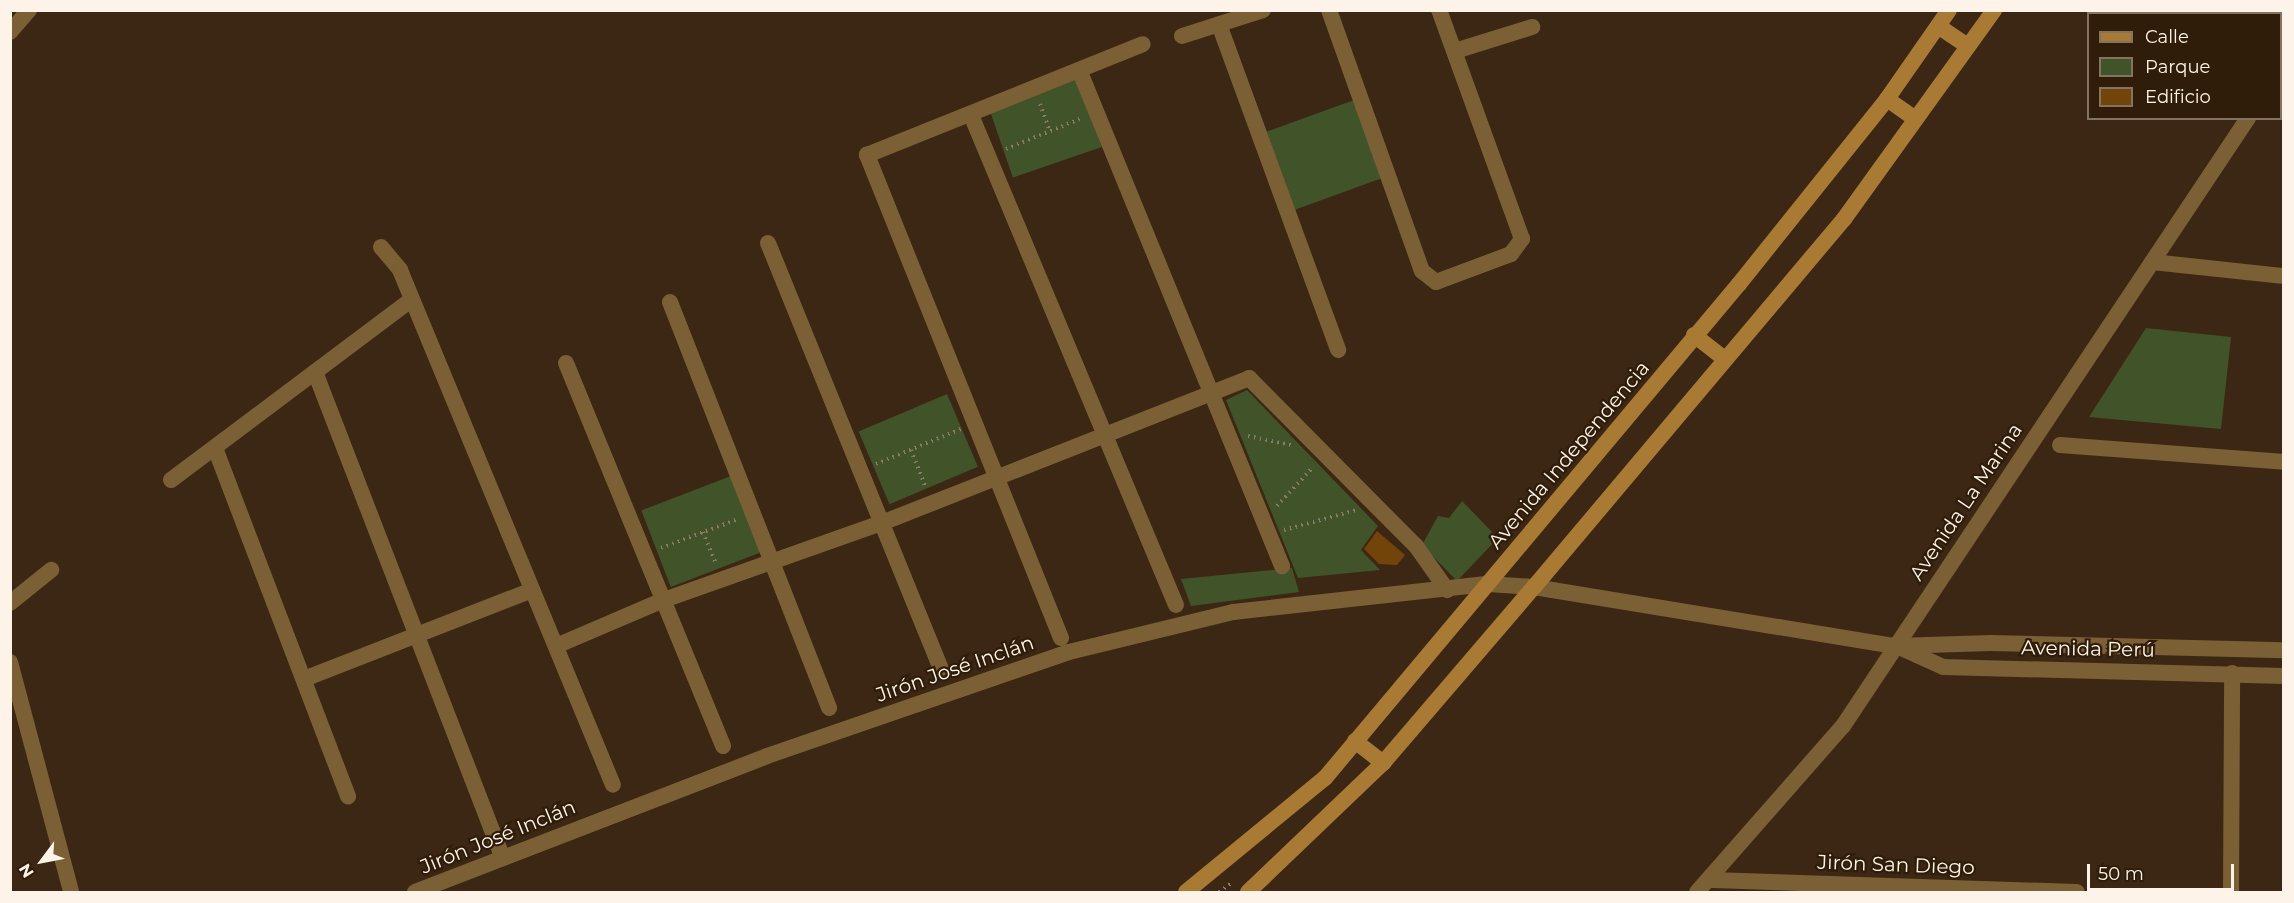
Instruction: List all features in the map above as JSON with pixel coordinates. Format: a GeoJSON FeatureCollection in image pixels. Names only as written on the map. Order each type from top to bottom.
{"type":"FeatureCollection","features":[{"type":"Feature","properties":{"kind":"main road","name":"Avenida Independencia"},"geometry":{"type":"LineString","coordinates":[[1186,892],[1325,778],[1488,584],[1887,99],[1949,10]]}},
{"type":"Feature","properties":{"kind":"main road"},"geometry":{"type":"LineString","coordinates":[[1248,892],[1383,763],[1534,586],[1723,358],[1844,219],[1994,10]]}},
{"type":"Feature","properties":{"kind":"main road"},"geometry":{"type":"LineString","coordinates":[[1938,26],[1968,46]]}},
{"type":"Feature","properties":{"kind":"main road"},"geometry":{"type":"LineString","coordinates":[[1887,99],[1917,119]]}},
{"type":"Feature","properties":{"kind":"main road"},"geometry":{"type":"LineString","coordinates":[[1694,335],[1723,358]]}},
{"type":"Feature","properties":{"kind":"main road"},"geometry":{"type":"LineString","coordinates":[[1355,741],[1383,763]]}},
{"type":"Feature","properties":{"kind":"street"},"geometry":{"type":"LineString","coordinates":[[10,32],[29,10]]}},
{"type":"Feature","properties":{"kind":"street"},"geometry":{"type":"LineString","coordinates":[[1182,36],[1220,27],[1263,10]]}},
{"type":"Feature","properties":{"kind":"street"},"geometry":{"type":"LineString","coordinates":[[1329,10],[1422,271],[1436,282],[1511,254],[1522,239],[1439,10]]}},
{"type":"Feature","properties":{"kind":"street"},"geometry":{"type":"LineString","coordinates":[[1220,27],[1338,350]]}},
{"type":"Feature","properties":{"kind":"street"},"geometry":{"type":"LineString","coordinates":[[1455,51],[1532,27]]}},
{"type":"Feature","properties":{"kind":"street"},"geometry":{"type":"LineString","coordinates":[[1061,638],[867,155],[1080,72],[1143,44]]}},
{"type":"Feature","properties":{"kind":"street"},"geometry":{"type":"LineString","coordinates":[[1080,72],[1282,566]]}},
{"type":"Feature","properties":{"kind":"street"},"geometry":{"type":"LineString","coordinates":[[972,115],[1107,433],[1176,605]]}},
{"type":"Feature","properties":{"kind":"street","name":"Avenida La Marina"},"geometry":{"type":"LineString","coordinates":[[1697,892],[1712,880],[1843,726],[2247,120]]}},
{"type":"Feature","properties":{"kind":"street"},"geometry":{"type":"LineString","coordinates":[[768,243],[879,524],[941,668]]}},
{"type":"Feature","properties":{"kind":"street"},"geometry":{"type":"LineString","coordinates":[[381,247],[400,270],[613,785]]}},
{"type":"Feature","properties":{"kind":"street"},"geometry":{"type":"LineString","coordinates":[[2152,262],[2283,276]]}},
{"type":"Feature","properties":{"kind":"street"},"geometry":{"type":"LineString","coordinates":[[171,480],[412,299]]}},
{"type":"Feature","properties":{"kind":"street"},"geometry":{"type":"LineString","coordinates":[[670,302],[829,708]]}},
{"type":"Feature","properties":{"kind":"street"},"geometry":{"type":"LineString","coordinates":[[566,363],[661,601],[723,746]]}},
{"type":"Feature","properties":{"kind":"street"},"geometry":{"type":"LineString","coordinates":[[315,372],[502,856]]}},
{"type":"Feature","properties":{"kind":"street"},"geometry":{"type":"LineString","coordinates":[[556,646],[661,601],[769,559],[879,524],[1249,378],[1416,546],[1447,590]]}},
{"type":"Feature","properties":{"kind":"street"},"geometry":{"type":"LineString","coordinates":[[2060,445],[2283,462]]}},
{"type":"Feature","properties":{"kind":"street"},"geometry":{"type":"LineString","coordinates":[[214,448],[348,797]]}},
{"type":"Feature","properties":{"kind":"street"},"geometry":{"type":"LineString","coordinates":[[10,603],[51,570]]}},
{"type":"Feature","properties":{"kind":"street","name":"Jirón José Inclán"},"geometry":{"type":"LineString","coordinates":[[415,892],[502,856],[767,756],[1069,652],[1233,612],[1488,584],[1534,586]]}},
{"type":"Feature","properties":{"kind":"street","name":"Avenida Perú"},"geometry":{"type":"LineString","coordinates":[[1534,586],[1896,646],[1991,643],[2283,650]]}},
{"type":"Feature","properties":{"kind":"street"},"geometry":{"type":"LineString","coordinates":[[304,679],[532,590]]}},
{"type":"Feature","properties":{"kind":"street","name":"Avenida Perú"},"geometry":{"type":"LineString","coordinates":[[1896,646],[1943,667],[2283,676]]}},
{"type":"Feature","properties":{"kind":"street"},"geometry":{"type":"LineString","coordinates":[[10,662],[71,892]]}},
{"type":"Feature","properties":{"kind":"street"},"geometry":{"type":"LineString","coordinates":[[2231,892],[2232,673]]}},
{"type":"Feature","properties":{"kind":"street","name":"Jirón San Diego"},"geometry":{"type":"LineString","coordinates":[[1712,880],[2077,892]]}},
{"type":"Feature","properties":{"kind":"path"},"geometry":{"type":"LineString","coordinates":[[1036,95],[1050,131]]}},
{"type":"Feature","properties":{"kind":"path"},"geometry":{"type":"LineString","coordinates":[[1006,149],[1090,115]]}},
{"type":"Feature","properties":{"kind":"path"},"geometry":{"type":"LineString","coordinates":[[873,466],[962,429]]}},
{"type":"Feature","properties":{"kind":"path"},"geometry":{"type":"LineString","coordinates":[[1242,434],[1300,447]]}},
{"type":"Feature","properties":{"kind":"path"},"geometry":{"type":"LineString","coordinates":[[911,450],[926,488]]}},
{"type":"Feature","properties":{"kind":"path"},"geometry":{"type":"LineString","coordinates":[[1272,511],[1316,464]]}},
{"type":"Feature","properties":{"kind":"path"},"geometry":{"type":"LineString","coordinates":[[1280,531],[1360,509]]}},
{"type":"Feature","properties":{"kind":"path"},"geometry":{"type":"LineString","coordinates":[[657,549],[746,516]]}},
{"type":"Feature","properties":{"kind":"path"},"geometry":{"type":"LineString","coordinates":[[703,532],[717,568]]}},
{"type":"Feature","properties":{"kind":"green space"},"geometry":{"type":"Polygon","coordinates":[[[1078,78],[1102,147],[1013,178],[989,109],[1078,78]]]}},
{"type":"Feature","properties":{"kind":"green space"},"geometry":{"type":"Polygon","coordinates":[[[1354,100],[1382,178],[1295,210],[1267,132],[1354,100]]]}},
{"type":"Feature","properties":{"kind":"green space"},"geometry":{"type":"Polygon","coordinates":[[[2146,328],[2231,337],[2221,429],[2089,417],[2146,328]]]}},
{"type":"Feature","properties":{"kind":"green space"},"geometry":{"type":"Polygon","coordinates":[[[1247,390],[1378,526],[1361,550],[1380,570],[1298,578],[1226,400],[1247,390]]]}},
{"type":"Feature","properties":{"kind":"green space"},"geometry":{"type":"Polygon","coordinates":[[[947,394],[978,467],[889,504],[859,432],[947,394]]]}},
{"type":"Feature","properties":{"kind":"green space"},"geometry":{"type":"Polygon","coordinates":[[[731,476],[760,553],[671,587],[641,510],[731,476]]]}},
{"type":"Feature","properties":{"kind":"green space"},"geometry":{"type":"Polygon","coordinates":[[[1462,501],[1498,538],[1457,581],[1422,545],[1438,516],[1449,518],[1462,501]]]}},
{"type":"Feature","properties":{"kind":"green space"},"geometry":{"type":"Polygon","coordinates":[[[1292,568],[1299,592],[1191,606],[1181,579],[1292,568]]]}},
{"type":"Feature","properties":{"kind":"building"},"geometry":{"type":"Polygon","coordinates":[[[1377,531],[1405,555],[1397,565],[1379,564],[1364,549],[1377,531]]]}}]}
